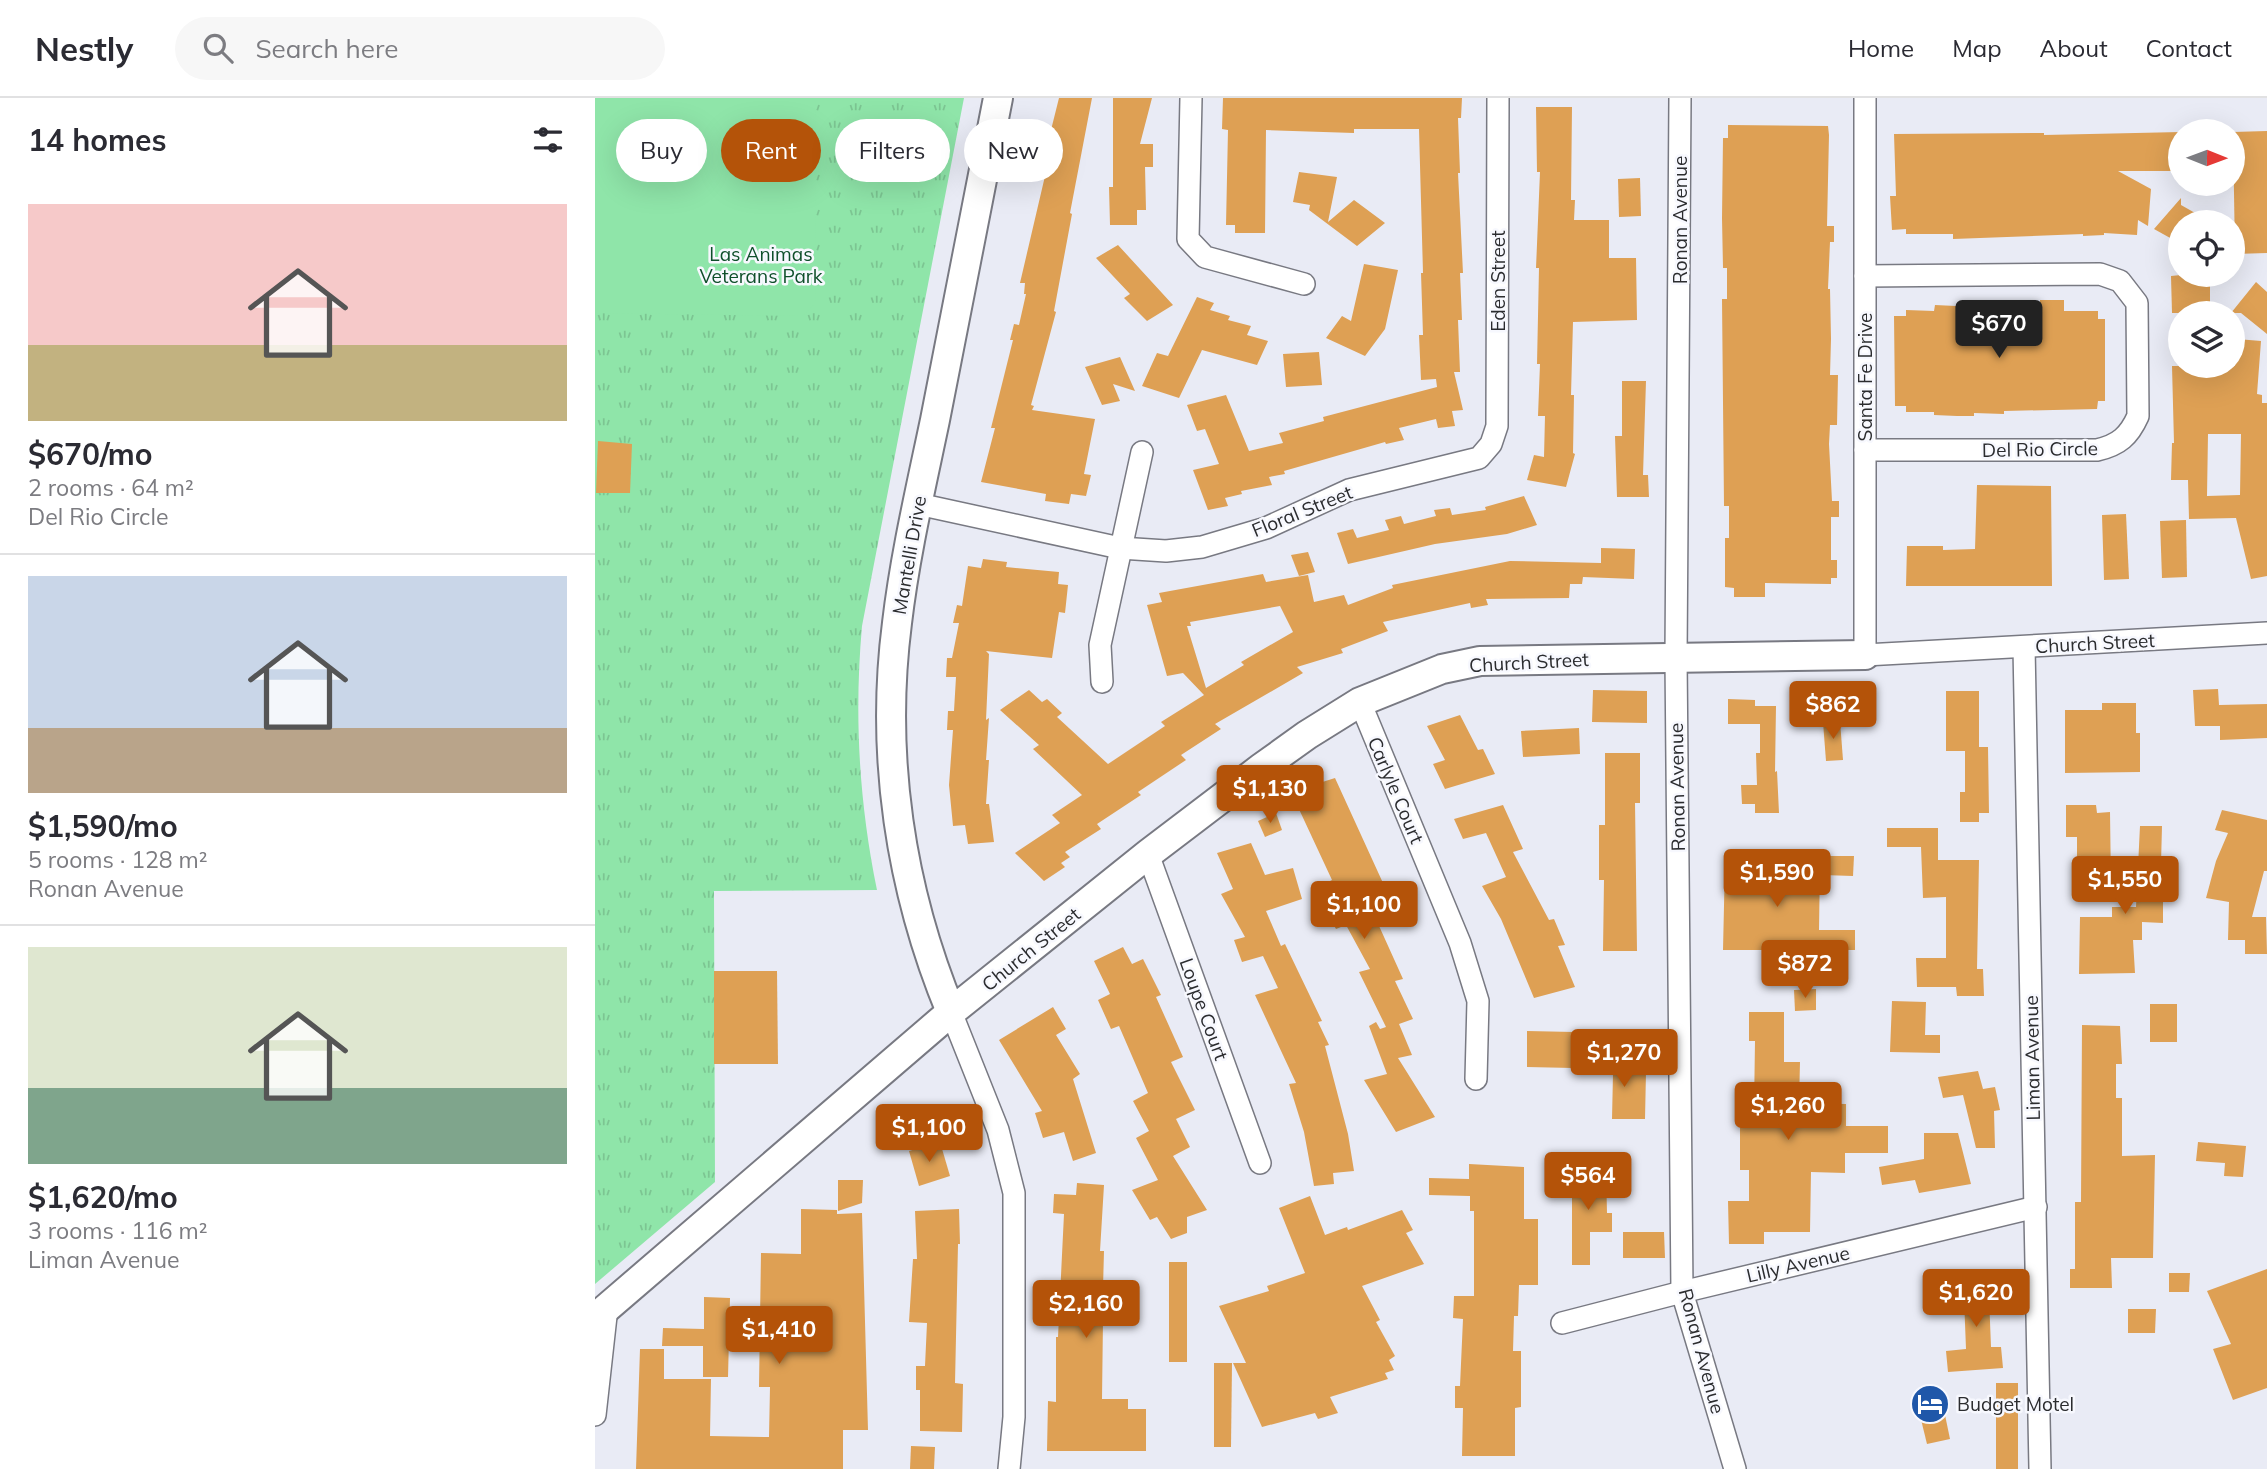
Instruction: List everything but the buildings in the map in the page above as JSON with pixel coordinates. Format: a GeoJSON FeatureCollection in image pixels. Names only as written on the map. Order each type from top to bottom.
{"type":"FeatureCollection","features":[{"type":"Feature","properties":{"kind":"street","name":"Mantelli Drive"},"geometry":{"type":"LineString","coordinates":[[951,1012],[935,970],[910,886],[901,842],[892,769],[892,673],[897,622],[918,504],[998,98]]}},
{"type":"Feature","properties":{"kind":"street"},"geometry":{"type":"LineString","coordinates":[[1191,98],[1188,239],[1205,257],[1304,284]]}},
{"type":"Feature","properties":{"kind":"street","name":"Eden Street"},"geometry":{"type":"LineString","coordinates":[[1479,458],[1491,444],[1497,426],[1498,98]]}},
{"type":"Feature","properties":{"kind":"street","name":"Ronan Avenue"},"geometry":{"type":"LineString","coordinates":[[1681,98],[1676,657],[1682,1292],[1735,1469]]}},
{"type":"Feature","properties":{"kind":"street","name":"Santa Fe Drive"},"geometry":{"type":"LineString","coordinates":[[1865,98],[1865,655]]}},
{"type":"Feature","properties":{"kind":"street","name":"Del Rio Circle"},"geometry":{"type":"LineString","coordinates":[[1865,276],[2100,274],[2120,281],[2137,303],[2138,416],[2133,429],[2123,440],[2097,450],[1865,450]]}},
{"type":"Feature","properties":{"kind":"street"},"geometry":{"type":"LineString","coordinates":[[1102,682],[1100,645],[1142,452]]}},
{"type":"Feature","properties":{"kind":"street","name":"Floral Street"},"geometry":{"type":"LineString","coordinates":[[918,504],[1120,548],[1166,551],[1202,547],[1266,528],[1349,490],[1479,458]]}},
{"type":"Feature","properties":{"kind":"street","name":"Church Street"},"geometry":{"type":"LineString","coordinates":[[601,1312],[951,1012],[1147,854],[1307,735],[1360,702],[1442,669],[1480,661],[1865,655],[2267,632]]}},
{"type":"Feature","properties":{"kind":"street","name":"Liman Avenue"},"geometry":{"type":"LineString","coordinates":[[2024,647],[2040,1469]]}},
{"type":"Feature","properties":{"kind":"street","name":"Carlyle Court"},"geometry":{"type":"LineString","coordinates":[[1360,702],[1461,943],[1478,1001],[1476,1079]]}},
{"type":"Feature","properties":{"kind":"street","name":"Loupe Court"},"geometry":{"type":"LineString","coordinates":[[1147,854],[1260,1163]]}},
{"type":"Feature","properties":{"kind":"street"},"geometry":{"type":"LineString","coordinates":[[951,1012],[998,1130],[1014,1194],[1014,1418],[1009,1469]]}},
{"type":"Feature","properties":{"kind":"street","name":"Lilly Avenue"},"geometry":{"type":"LineString","coordinates":[[1562,1323],[2035,1207]]}},
{"type":"Feature","properties":{"kind":"street"},"geometry":{"type":"LineString","coordinates":[[595,1415],[601,1312]]}},
{"type":"Feature","properties":{"kind":"green space","name":"Las Animas Veterans Park"},"geometry":{"type":"Polygon","coordinates":[[[595,98],[964,98],[950,170],[950,119],[835,119],[835,182],[948,182],[862,626],[858,726],[862,792],[877,890],[714,891],[715,1182],[595,1284],[595,98]]]}},
{"type":"Feature","properties":{"kind":"green space"},"geometry":{"type":"Polygon","coordinates":[[[595,98],[665,98],[665,105],[672,98],[816,98],[816,119],[721,119],[721,182],[816,182],[815,304],[802,316],[595,313],[595,204],[598,194],[595,195],[595,98]]]}},
{"type":"Feature","properties":{"kind":"place","name":"Budget Motel"},"geometry":{"type":"Point","coordinates":[1930,1404]}}]}
